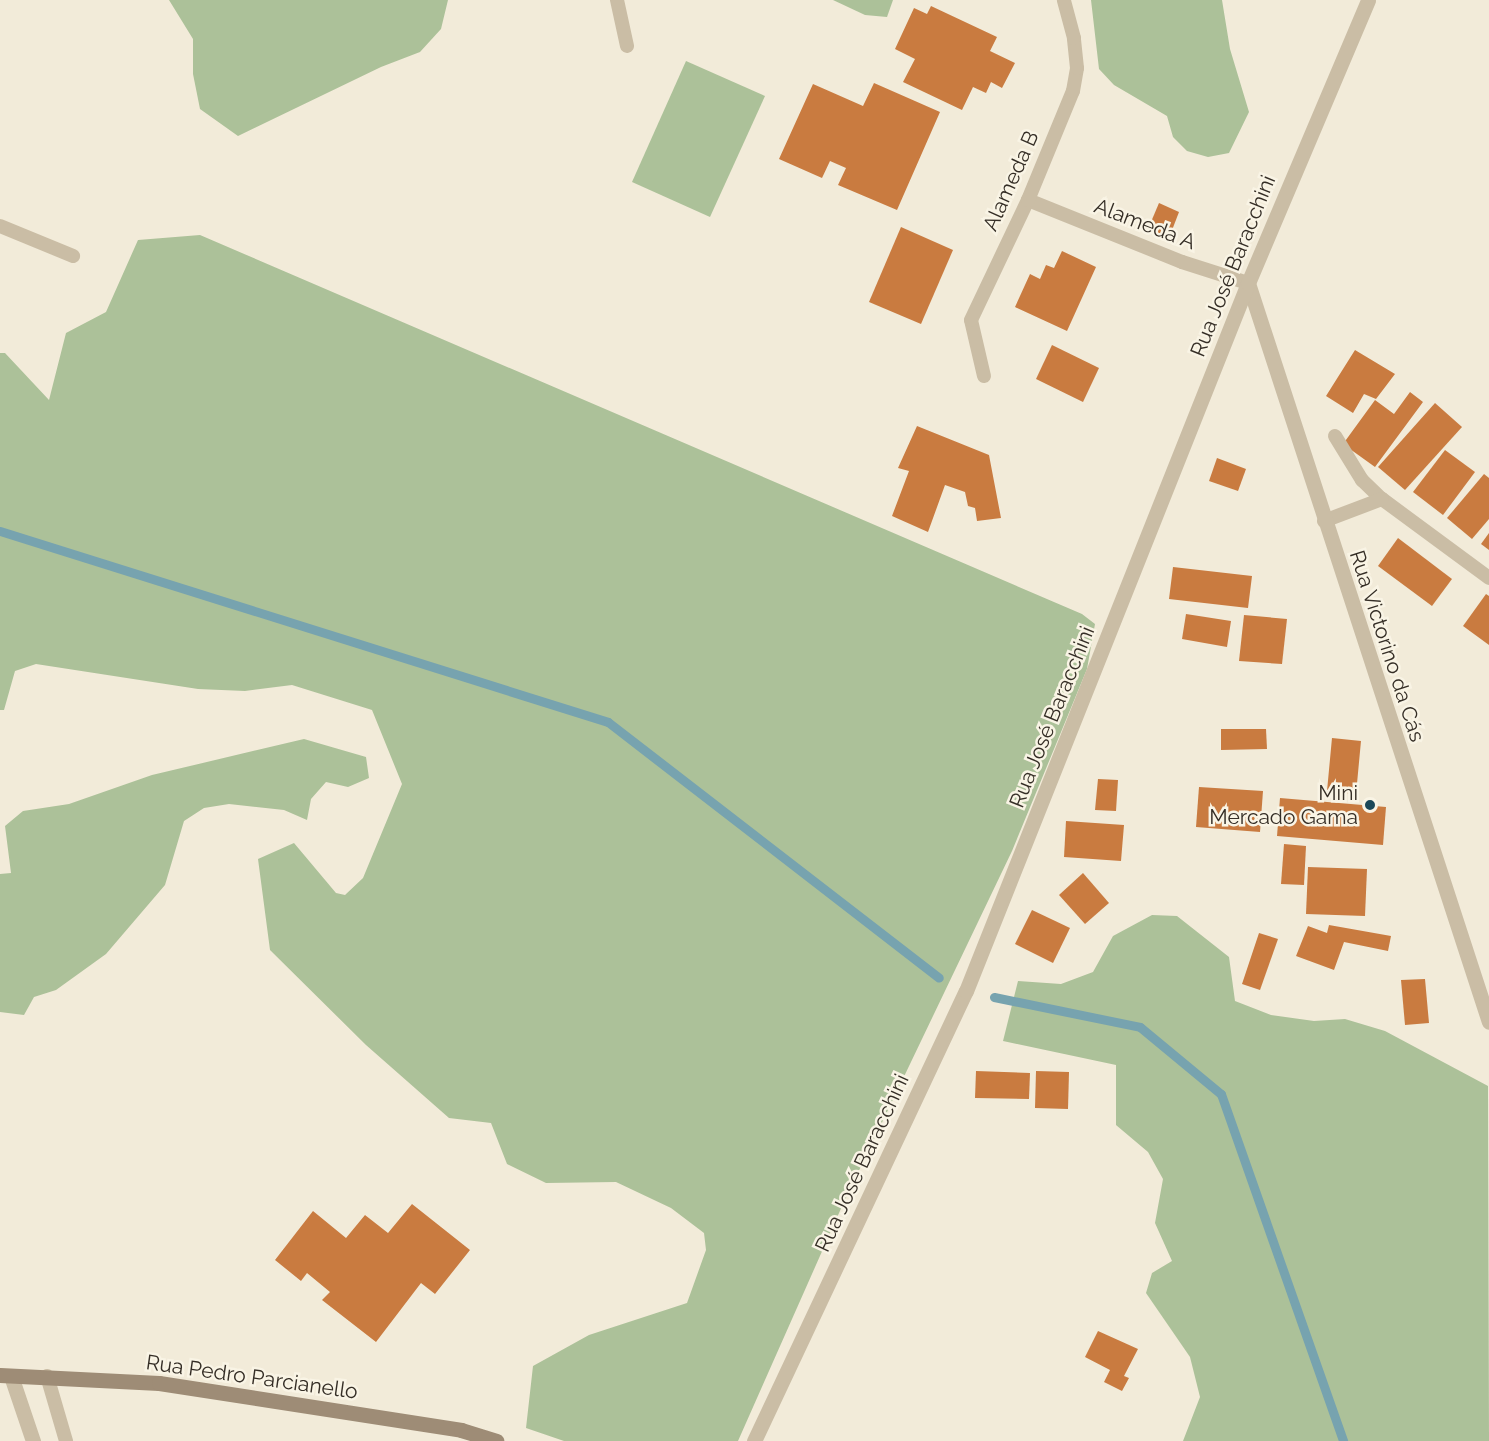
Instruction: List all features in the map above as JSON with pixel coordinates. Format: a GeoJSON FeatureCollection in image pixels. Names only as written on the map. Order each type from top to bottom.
{"type":"FeatureCollection","features":[{"type":"Feature","properties":{"kind":"street","name":"Rua José Baracchini"},"geometry":{"type":"LineString","coordinates":[[754,1441],[966,991],[1248,283],[1368,0]]}},
{"type":"Feature","properties":{"kind":"street","name":"Rua Victorino da Cás"},"geometry":{"type":"LineString","coordinates":[[1248,283],[1489,1022]]}},
{"type":"Feature","properties":{"kind":"street","name":"Rua Pedro Parcianello"},"geometry":{"type":"LineString","coordinates":[[5,1376],[47,1376],[159,1383],[461,1430],[496,1441]]}},
{"type":"Feature","properties":{"kind":"street"},"geometry":{"type":"LineString","coordinates":[[5,1376],[33,1441]]}},
{"type":"Feature","properties":{"kind":"lane"},"geometry":{"type":"LineString","coordinates":[[617,0],[627,46]]}},
{"type":"Feature","properties":{"kind":"lane","name":"Alameda B"},"geometry":{"type":"LineString","coordinates":[[984,376],[971,320],[1028,200],[1073,91],[1077,68],[1074,38],[1064,0]]}},
{"type":"Feature","properties":{"kind":"lane","name":"Alameda A"},"geometry":{"type":"LineString","coordinates":[[1028,200],[1182,262],[1248,283]]}},
{"type":"Feature","properties":{"kind":"lane"},"geometry":{"type":"LineString","coordinates":[[0,226],[73,256]]}},
{"type":"Feature","properties":{"kind":"lane"},"geometry":{"type":"LineString","coordinates":[[1335,436],[1362,480],[1382,499],[1489,578]]}},
{"type":"Feature","properties":{"kind":"lane"},"geometry":{"type":"LineString","coordinates":[[1324,521],[1382,499]]}},
{"type":"Feature","properties":{"kind":"lane"},"geometry":{"type":"LineString","coordinates":[[47,1376],[66,1441]]}},
{"type":"Feature","properties":{"kind":"green space"},"geometry":{"type":"Polygon","coordinates":[[[169,0],[448,0],[441,29],[420,52],[381,67],[238,136],[200,109],[193,74],[193,39],[169,0]]]}},
{"type":"Feature","properties":{"kind":"green space"},"geometry":{"type":"Polygon","coordinates":[[[833,0],[893,0],[887,17],[865,15],[833,0]]]}},
{"type":"Feature","properties":{"kind":"green space"},"geometry":{"type":"Polygon","coordinates":[[[1091,0],[1222,0],[1230,49],[1249,112],[1229,153],[1208,157],[1187,151],[1173,137],[1167,116],[1114,85],[1099,69],[1091,0]]]}},
{"type":"Feature","properties":{"kind":"green space"},"geometry":{"type":"Polygon","coordinates":[[[686,61],[765,96],[710,217],[632,182],[686,61]]]}},
{"type":"Feature","properties":{"kind":"green space"},"geometry":{"type":"Polygon","coordinates":[[[200,235],[1082,614],[1095,624],[1087,669],[1012,851],[843,1204],[738,1441],[564,1441],[526,1428],[533,1366],[589,1335],[687,1303],[706,1250],[704,1233],[671,1208],[616,1182],[546,1183],[507,1164],[491,1123],[449,1118],[366,1045],[270,950],[258,859],[294,843],[336,893],[345,895],[363,878],[402,784],[372,710],[292,685],[245,691],[198,689],[36,664],[15,671],[4,710],[0,710],[0,353],[5,353],[49,400],[66,333],[106,312],[138,240],[200,235]]]}},
{"type":"Feature","properties":{"kind":"green space"},"geometry":{"type":"Polygon","coordinates":[[[304,739],[366,757],[369,778],[348,787],[326,782],[311,799],[307,820],[284,810],[229,804],[204,808],[184,821],[165,885],[106,954],[56,990],[34,997],[24,1015],[0,1012],[0,874],[11,873],[5,826],[23,811],[69,804],[152,775],[304,739]]]}},
{"type":"Feature","properties":{"kind":"green space"},"geometry":{"type":"Polygon","coordinates":[[[1152,915],[1177,916],[1229,957],[1235,1001],[1271,1015],[1314,1021],[1345,1019],[1385,1031],[1488,1086],[1489,1441],[1183,1441],[1200,1397],[1190,1357],[1146,1293],[1152,1273],[1172,1261],[1155,1223],[1163,1179],[1148,1152],[1116,1125],[1116,1065],[1003,1041],[1018,981],[1061,984],[1093,972],[1113,936],[1152,915]]]}},
{"type":"Feature","properties":{"kind":"building"},"geometry":{"type":"Polygon","coordinates":[[[931,6],[997,37],[990,51],[1015,63],[1002,88],[991,82],[986,93],[973,87],[962,110],[903,82],[915,59],[895,49],[914,8],[927,14],[931,6]]]}},
{"type":"Feature","properties":{"kind":"building"},"geometry":{"type":"Polygon","coordinates":[[[874,83],[940,112],[897,210],[838,185],[846,168],[830,161],[822,178],[779,159],[813,84],[863,106],[874,83]]]}},
{"type":"Feature","properties":{"kind":"building"},"geometry":{"type":"Polygon","coordinates":[[[1159,203],[1179,212],[1169,238],[1148,229],[1159,203]]]}},
{"type":"Feature","properties":{"kind":"building"},"geometry":{"type":"Polygon","coordinates":[[[901,227],[953,250],[921,324],[869,302],[901,227]]]}},
{"type":"Feature","properties":{"kind":"building"},"geometry":{"type":"Polygon","coordinates":[[[1062,251],[1096,267],[1067,331],[1015,307],[1030,274],[1040,279],[1046,265],[1054,268],[1062,251]]]}},
{"type":"Feature","properties":{"kind":"building"},"geometry":{"type":"Polygon","coordinates":[[[1052,345],[1099,368],[1083,402],[1036,379],[1052,345]]]}},
{"type":"Feature","properties":{"kind":"building"},"geometry":{"type":"Polygon","coordinates":[[[1355,350],[1395,374],[1376,399],[1364,394],[1353,413],[1326,396],[1355,350]]]}},
{"type":"Feature","properties":{"kind":"building"},"geometry":{"type":"Polygon","coordinates":[[[1410,392],[1423,402],[1375,467],[1343,444],[1375,400],[1394,414],[1410,392]]]}},
{"type":"Feature","properties":{"kind":"building"},"geometry":{"type":"Polygon","coordinates":[[[1435,403],[1462,427],[1405,490],[1378,467],[1435,403]]]}},
{"type":"Feature","properties":{"kind":"building"},"geometry":{"type":"Polygon","coordinates":[[[917,426],[989,455],[1001,518],[977,521],[975,508],[968,506],[965,492],[945,485],[928,532],[892,516],[909,471],[898,468],[917,426]]]}},
{"type":"Feature","properties":{"kind":"building"},"geometry":{"type":"Polygon","coordinates":[[[1445,450],[1475,472],[1443,515],[1413,492],[1445,450]]]}},
{"type":"Feature","properties":{"kind":"building"},"geometry":{"type":"Polygon","coordinates":[[[1217,458],[1246,469],[1238,491],[1209,481],[1217,458]]]}},
{"type":"Feature","properties":{"kind":"building"},"geometry":{"type":"Polygon","coordinates":[[[1484,474],[1489,478],[1489,519],[1472,539],[1447,518],[1484,474]]]}},
{"type":"Feature","properties":{"kind":"building"},"geometry":{"type":"Polygon","coordinates":[[[1489,533],[1489,550],[1481,544],[1489,533]]]}},
{"type":"Feature","properties":{"kind":"building"},"geometry":{"type":"Polygon","coordinates":[[[1398,538],[1452,579],[1432,606],[1378,566],[1398,538]]]}},
{"type":"Feature","properties":{"kind":"building"},"geometry":{"type":"Polygon","coordinates":[[[1173,567],[1252,576],[1248,608],[1169,599],[1173,567]]]}},
{"type":"Feature","properties":{"kind":"building"},"geometry":{"type":"Polygon","coordinates":[[[1486,594],[1489,596],[1489,645],[1463,626],[1486,594]]]}},
{"type":"Feature","properties":{"kind":"building"},"geometry":{"type":"Polygon","coordinates":[[[1186,614],[1231,621],[1227,647],[1182,639],[1186,614]]]}},
{"type":"Feature","properties":{"kind":"building"},"geometry":{"type":"Polygon","coordinates":[[[1244,615],[1287,619],[1282,664],[1239,661],[1244,615]]]}},
{"type":"Feature","properties":{"kind":"building"},"geometry":{"type":"Polygon","coordinates":[[[1221,729],[1266,729],[1267,749],[1221,750],[1221,729]]]}},
{"type":"Feature","properties":{"kind":"building"},"geometry":{"type":"Polygon","coordinates":[[[1332,738],[1361,741],[1356,794],[1327,791],[1332,738]]]}},
{"type":"Feature","properties":{"kind":"building"},"geometry":{"type":"Polygon","coordinates":[[[1098,779],[1118,780],[1116,811],[1095,810],[1098,779]]]}},
{"type":"Feature","properties":{"kind":"building"},"geometry":{"type":"Polygon","coordinates":[[[1199,787],[1263,791],[1260,832],[1196,827],[1199,787]]]}},
{"type":"Feature","properties":{"kind":"building"},"geometry":{"type":"Polygon","coordinates":[[[1280,798],[1386,807],[1383,845],[1277,836],[1280,798]]]}},
{"type":"Feature","properties":{"kind":"building"},"geometry":{"type":"Polygon","coordinates":[[[1066,821],[1124,825],[1121,861],[1064,857],[1066,821]]]}},
{"type":"Feature","properties":{"kind":"building"},"geometry":{"type":"Polygon","coordinates":[[[1284,844],[1306,846],[1304,885],[1281,884],[1284,844]]]}},
{"type":"Feature","properties":{"kind":"building"},"geometry":{"type":"Polygon","coordinates":[[[1308,867],[1367,869],[1365,916],[1306,914],[1308,867]]]}},
{"type":"Feature","properties":{"kind":"building"},"geometry":{"type":"Polygon","coordinates":[[[1083,873],[1109,903],[1085,924],[1059,895],[1083,873]]]}},
{"type":"Feature","properties":{"kind":"building"},"geometry":{"type":"Polygon","coordinates":[[[1032,910],[1070,928],[1053,963],[1015,944],[1032,910]]]}},
{"type":"Feature","properties":{"kind":"building"},"geometry":{"type":"Polygon","coordinates":[[[1329,925],[1391,936],[1388,951],[1344,942],[1334,970],[1296,956],[1308,926],[1327,933],[1329,925]]]}},
{"type":"Feature","properties":{"kind":"building"},"geometry":{"type":"Polygon","coordinates":[[[1259,933],[1278,939],[1260,990],[1242,984],[1259,933]]]}},
{"type":"Feature","properties":{"kind":"building"},"geometry":{"type":"Polygon","coordinates":[[[1425,979],[1429,1023],[1405,1025],[1401,980],[1425,979]]]}},
{"type":"Feature","properties":{"kind":"building"},"geometry":{"type":"Polygon","coordinates":[[[976,1071],[1030,1073],[1029,1099],[975,1098],[976,1071]]]}},
{"type":"Feature","properties":{"kind":"building"},"geometry":{"type":"Polygon","coordinates":[[[1036,1071],[1069,1072],[1068,1109],[1035,1108],[1036,1071]]]}},
{"type":"Feature","properties":{"kind":"building"},"geometry":{"type":"Polygon","coordinates":[[[412,1204],[470,1250],[435,1294],[421,1283],[376,1342],[322,1300],[330,1292],[307,1273],[301,1281],[275,1260],[313,1211],[346,1238],[365,1215],[388,1233],[412,1204]]]}},
{"type":"Feature","properties":{"kind":"building"},"geometry":{"type":"Polygon","coordinates":[[[1098,1331],[1138,1349],[1124,1376],[1129,1378],[1122,1391],[1104,1382],[1110,1370],[1085,1357],[1098,1331]]]}},
{"type":"Feature","properties":{"kind":"waterway"},"geometry":{"type":"LineString","coordinates":[[0,531],[608,722],[939,978]]}},
{"type":"Feature","properties":{"kind":"waterway"},"geometry":{"type":"LineString","coordinates":[[994,997],[1140,1027],[1221,1094],[1343,1441]]}},
{"type":"Feature","properties":{"kind":"place","name":"Mini Mercado Gama"},"geometry":{"type":"Point","coordinates":[1370,805]}}]}
